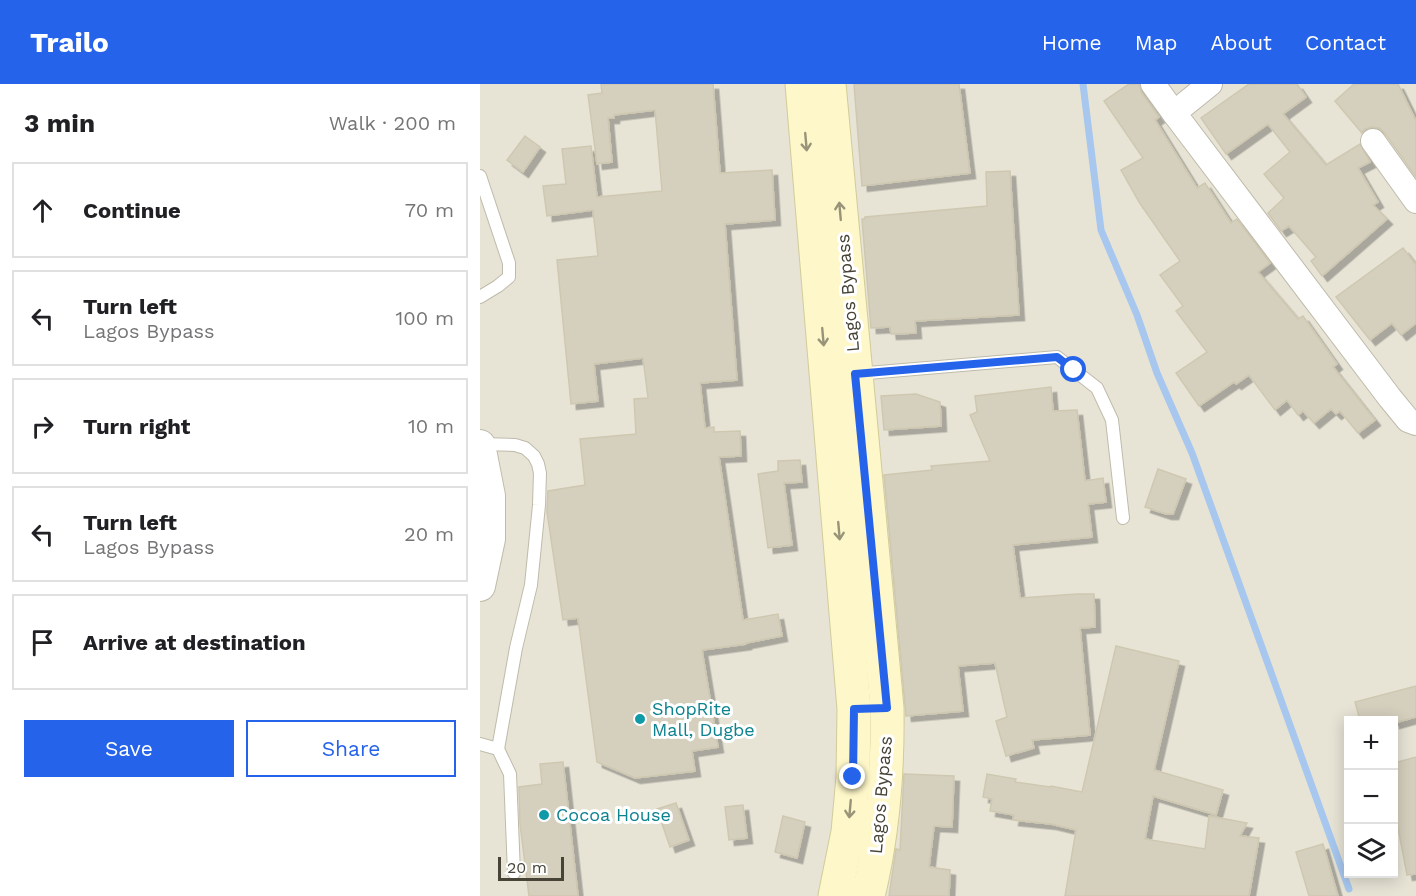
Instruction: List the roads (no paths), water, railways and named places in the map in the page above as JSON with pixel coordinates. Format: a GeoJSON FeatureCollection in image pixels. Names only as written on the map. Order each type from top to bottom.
{"type":"FeatureCollection","features":[{"type":"Feature","properties":{"kind":"main road","name":"Lagos Bypass"},"geometry":{"type":"LineString","coordinates":[[802,84],[854,709],[853,777],[848,832],[835,896]]}},
{"type":"Feature","properties":{"kind":"main road","name":"Lagos Bypass"},"geometry":{"type":"LineString","coordinates":[[829,84],[887,708],[888,751],[880,830],[868,896]]}},
{"type":"Feature","properties":{"kind":"main road"},"geometry":{"type":"LineString","coordinates":[[854,709],[887,708]]}},
{"type":"Feature","properties":{"kind":"street"},"geometry":{"type":"LineString","coordinates":[[1153,84],[1390,398],[1408,420],[1416,423]]}},
{"type":"Feature","properties":{"kind":"street"},"geometry":{"type":"LineString","coordinates":[[1174,113],[1210,84]]}},
{"type":"Feature","properties":{"kind":"street"},"geometry":{"type":"LineString","coordinates":[[1373,141],[1416,201]]}},
{"type":"Feature","properties":{"kind":"street"},"geometry":{"type":"LineString","coordinates":[[480,444],[490,496],[490,539],[480,586]]}},
{"type":"Feature","properties":{"kind":"lane"},"geometry":{"type":"LineString","coordinates":[[480,176],[509,263],[509,277],[480,297]]}},
{"type":"Feature","properties":{"kind":"lane"},"geometry":{"type":"LineString","coordinates":[[855,374],[1057,357],[1097,388],[1112,420],[1123,518]]}},
{"type":"Feature","properties":{"kind":"lane"},"geometry":{"type":"LineString","coordinates":[[480,444],[515,444],[525,448],[534,456],[540,473],[531,585],[516,648],[498,749],[510,774],[514,873]]}},
{"type":"Feature","properties":{"kind":"lane"},"geometry":{"type":"LineString","coordinates":[[480,744],[498,749]]}},
{"type":"Feature","properties":{"kind":"waterway"},"geometry":{"type":"LineString","coordinates":[[1083,84],[1101,230],[1137,315],[1157,373],[1192,453],[1349,889]]}},
{"type":"Feature","properties":{"kind":"place","name":"ShopRite Mall, Dugbe"},"geometry":{"type":"Point","coordinates":[640,719]}},
{"type":"Feature","properties":{"kind":"place","name":"Cocoa House"},"geometry":{"type":"Point","coordinates":[544,815]}}]}
